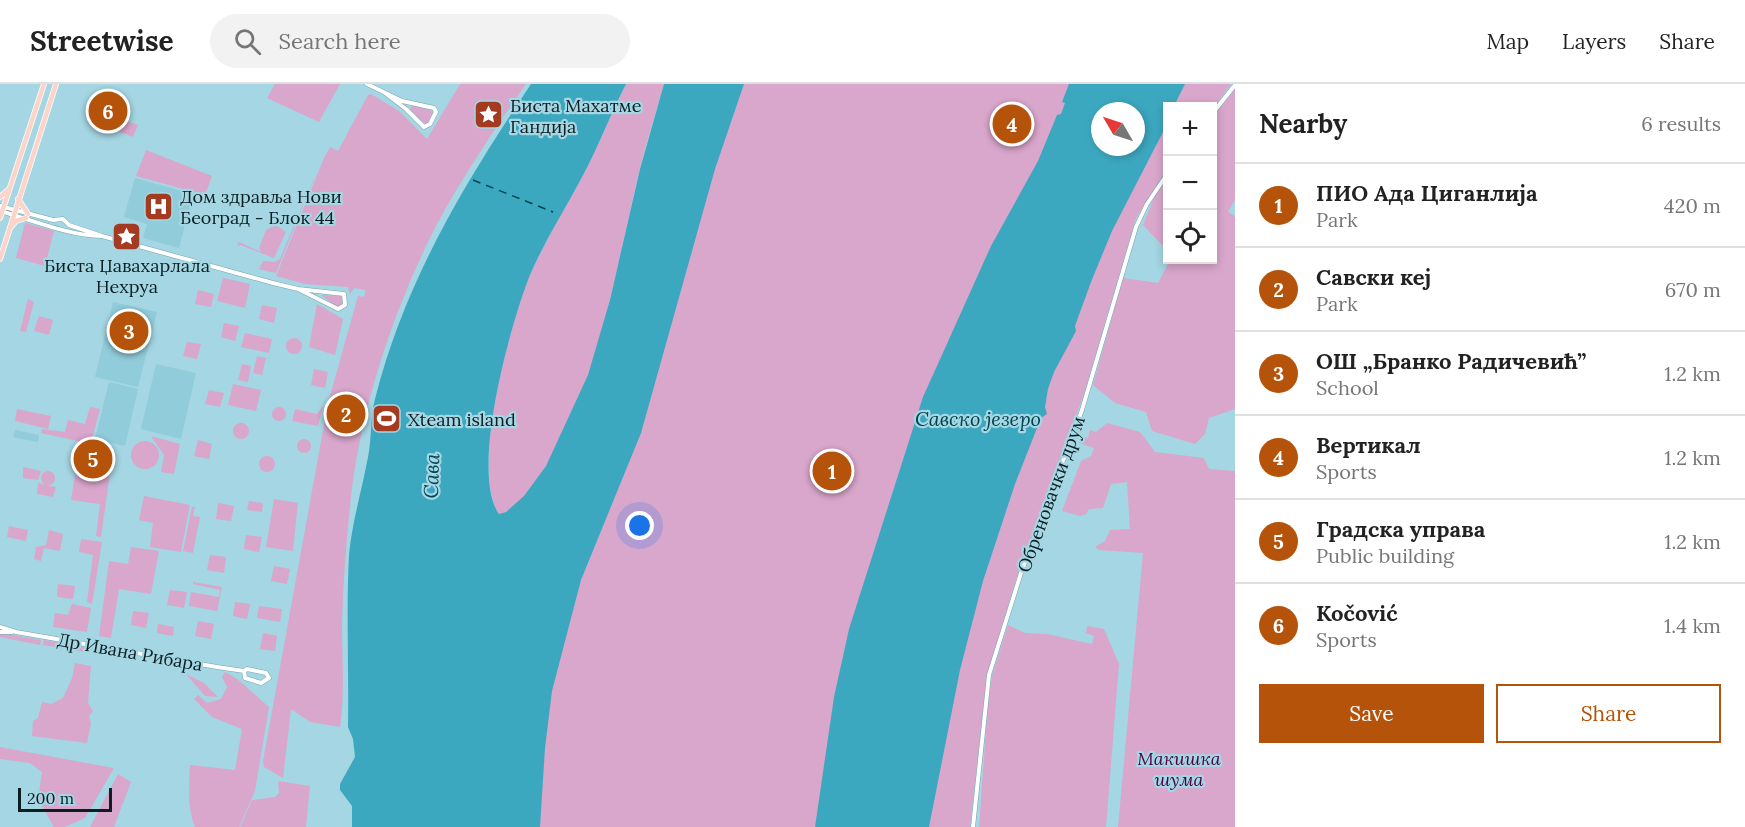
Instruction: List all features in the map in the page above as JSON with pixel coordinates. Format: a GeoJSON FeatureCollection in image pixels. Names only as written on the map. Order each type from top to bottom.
{"type":"FeatureCollection","features":[{"type":"Feature","properties":{"kind":"main road"},"geometry":{"type":"LineString","coordinates":[[0,218],[1,209],[44,84]]}},
{"type":"Feature","properties":{"kind":"main road"},"geometry":{"type":"LineString","coordinates":[[0,259],[18,196],[56,84]]}},
{"type":"Feature","properties":{"kind":"main road"},"geometry":{"type":"LineString","coordinates":[[0,197],[9,187]]}},
{"type":"Feature","properties":{"kind":"main road"},"geometry":{"type":"LineString","coordinates":[[6,236],[15,223],[27,216],[20,205],[18,196]]}},
{"type":"Feature","properties":{"kind":"street"},"geometry":{"type":"LineString","coordinates":[[367,84],[385,93],[434,108],[436,112],[429,126],[424,127],[385,93]]}},
{"type":"Feature","properties":{"kind":"street"},"geometry":{"type":"LineString","coordinates":[[1217,108],[1235,85]]}},
{"type":"Feature","properties":{"kind":"street","name":"Обреновачки друм"},"geometry":{"type":"LineString","coordinates":[[974,827],[985,694],[992,665],[1022,573],[1080,417],[1136,227],[1163,179]]}},
{"type":"Feature","properties":{"kind":"street"},"geometry":{"type":"LineString","coordinates":[[1,209],[27,216],[61,231],[102,236]]}},
{"type":"Feature","properties":{"kind":"street"},"geometry":{"type":"LineString","coordinates":[[27,216],[64,219],[68,224],[102,236],[298,290],[344,294],[345,305],[339,310],[298,290]]}},
{"type":"Feature","properties":{"kind":"street"},"geometry":{"type":"LineString","coordinates":[[56,227],[58,220]]}},
{"type":"Feature","properties":{"kind":"street"},"geometry":{"type":"LineString","coordinates":[[65,230],[68,224]]}},
{"type":"Feature","properties":{"kind":"street","name":"Др Ивана Рибара"},"geometry":{"type":"LineString","coordinates":[[0,627],[16,632],[244,671],[247,669],[266,673],[269,677],[267,682],[261,683],[245,678],[244,671]]}},
{"type":"Feature","properties":{"kind":"street","name":"Др Ивана Рибара"},"geometry":{"type":"LineString","coordinates":[[0,632],[16,632]]}},
{"type":"Feature","properties":{"kind":"shaded area","name":"Дом здравља Нови Београд - Блок 44"},"geometry":{"type":"Polygon","coordinates":[[[135,178],[193,194],[179,248],[143,238],[147,224],[124,217],[135,178]]]}},
{"type":"Feature","properties":{"kind":"shaded area"},"geometry":{"type":"Polygon","coordinates":[[[113,302],[157,312],[138,387],[95,377],[113,302]]]}},
{"type":"Feature","properties":{"kind":"shaded area"},"geometry":{"type":"Polygon","coordinates":[[[156,364],[196,373],[181,439],[141,429],[156,364]]]}},
{"type":"Feature","properties":{"kind":"shaded area"},"geometry":{"type":"Polygon","coordinates":[[[109,382],[138,389],[125,446],[95,439],[109,382]]]}},
{"type":"Feature","properties":{"kind":"shaded area"},"geometry":{"type":"Polygon","coordinates":[[[15,430],[39,435],[38,442],[13,437],[15,430]]]}},
{"type":"Feature","properties":{"kind":"green space"},"geometry":{"type":"Polygon","coordinates":[[[275,84],[340,84],[319,122],[267,98],[275,84]]]}},
{"type":"Feature","properties":{"kind":"green space"},"geometry":{"type":"Polygon","coordinates":[[[460,84],[526,84],[450,201],[414,273],[389,337],[368,404],[354,472],[343,594],[343,688],[340,727],[310,722],[291,709],[283,778],[264,767],[263,761],[328,403],[358,296],[364,297],[366,290],[354,288],[350,294],[348,287],[305,284],[276,276],[324,158],[330,147],[338,151],[368,95],[371,94],[399,111],[427,139],[460,84]]]}},
{"type":"Feature","properties":{"kind":"green space"},"geometry":{"type":"Polygon","coordinates":[[[626,84],[664,84],[640,168],[602,330],[575,409],[557,446],[524,497],[515,506],[499,514],[491,493],[489,465],[491,432],[496,396],[513,326],[530,275],[581,179],[626,84]]]}},
{"type":"Feature","properties":{"kind":"green space"},"geometry":{"type":"Polygon","coordinates":[[[727,84],[1231,84],[1217,103],[1163,102],[1163,175],[1136,218],[1084,394],[1018,573],[987,676],[970,827],[517,827],[527,707],[727,84]]]}},
{"type":"Feature","properties":{"kind":"green space"},"geometry":{"type":"Polygon","coordinates":[[[1235,85],[1235,200],[1228,212],[1235,216],[1235,409],[1209,418],[1205,434],[1195,444],[1152,431],[1146,412],[1115,403],[1093,385],[1123,278],[1158,283],[1168,264],[1217,264],[1217,109],[1235,85]]]}},
{"type":"Feature","properties":{"kind":"green space"},"geometry":{"type":"Polygon","coordinates":[[[412,105],[433,111],[428,123],[423,123],[410,110],[412,105]]]}},
{"type":"Feature","properties":{"kind":"green space"},"geometry":{"type":"Polygon","coordinates":[[[122,120],[138,125],[133,137],[117,131],[122,120]]]}},
{"type":"Feature","properties":{"kind":"green space"},"geometry":{"type":"Polygon","coordinates":[[[146,150],[212,176],[205,195],[136,176],[146,150]]]}},
{"type":"Feature","properties":{"kind":"green space"},"geometry":{"type":"Polygon","coordinates":[[[320,164],[276,273],[259,269],[263,261],[275,262],[280,259],[320,164]]]}},
{"type":"Feature","properties":{"kind":"green space"},"geometry":{"type":"Polygon","coordinates":[[[1163,185],[1163,246],[1143,225],[1154,198],[1163,185]]]}},
{"type":"Feature","properties":{"kind":"green space"},"geometry":{"type":"Polygon","coordinates":[[[25,223],[54,231],[45,266],[16,258],[25,223]]]}},
{"type":"Feature","properties":{"kind":"green space"},"geometry":{"type":"Polygon","coordinates":[[[276,225],[286,232],[274,258],[240,245],[237,246],[239,242],[261,252],[259,248],[266,230],[276,225]]]}},
{"type":"Feature","properties":{"kind":"green space"},"geometry":{"type":"Polygon","coordinates":[[[223,278],[250,284],[245,308],[217,301],[223,278]]]}},
{"type":"Feature","properties":{"kind":"green space"},"geometry":{"type":"Polygon","coordinates":[[[198,290],[214,294],[211,307],[195,304],[198,290]]]}},
{"type":"Feature","properties":{"kind":"green space"},"geometry":{"type":"Polygon","coordinates":[[[321,295],[342,296],[342,305],[337,307],[321,295]]]}},
{"type":"Feature","properties":{"kind":"green space"},"geometry":{"type":"Polygon","coordinates":[[[28,299],[34,302],[26,332],[20,331],[28,299]]]}},
{"type":"Feature","properties":{"kind":"green space"},"geometry":{"type":"Polygon","coordinates":[[[317,304],[343,319],[335,355],[309,347],[317,304]]]}},
{"type":"Feature","properties":{"kind":"green space"},"geometry":{"type":"Polygon","coordinates":[[[262,305],[277,308],[274,323],[259,319],[262,305]]]}},
{"type":"Feature","properties":{"kind":"green space"},"geometry":{"type":"Polygon","coordinates":[[[39,316],[53,320],[49,335],[34,331],[39,316]]]}},
{"type":"Feature","properties":{"kind":"green space"},"geometry":{"type":"Polygon","coordinates":[[[224,323],[239,326],[235,341],[221,337],[224,323]]]}},
{"type":"Feature","properties":{"kind":"green space"},"geometry":{"type":"Polygon","coordinates":[[[245,333],[272,339],[269,353],[241,347],[245,333]]]}},
{"type":"Feature","properties":{"kind":"green space"},"geometry":{"type":"Polygon","coordinates":[[[294,338],[300,340],[302,346],[300,352],[294,354],[288,352],[286,346],[288,340],[294,338]]]}},
{"type":"Feature","properties":{"kind":"green space"},"geometry":{"type":"Polygon","coordinates":[[[187,342],[201,344],[197,359],[183,356],[187,342]]]}},
{"type":"Feature","properties":{"kind":"green space"},"geometry":{"type":"Polygon","coordinates":[[[257,356],[266,358],[262,375],[253,373],[257,356]]]}},
{"type":"Feature","properties":{"kind":"green space"},"geometry":{"type":"Polygon","coordinates":[[[242,364],[251,366],[248,382],[238,380],[242,364]]]}},
{"type":"Feature","properties":{"kind":"green space"},"geometry":{"type":"Polygon","coordinates":[[[314,369],[328,372],[325,388],[311,385],[314,369]]]}},
{"type":"Feature","properties":{"kind":"green space"},"geometry":{"type":"Polygon","coordinates":[[[233,384],[261,390],[256,411],[228,405],[233,384]]]}},
{"type":"Feature","properties":{"kind":"green space"},"geometry":{"type":"Polygon","coordinates":[[[209,390],[224,393],[220,407],[205,404],[209,390]]]}},
{"type":"Feature","properties":{"kind":"green space"},"geometry":{"type":"Polygon","coordinates":[[[323,406],[318,426],[292,421],[295,409],[317,414],[323,406]]]}},
{"type":"Feature","properties":{"kind":"green space"},"geometry":{"type":"Polygon","coordinates":[[[90,407],[100,409],[92,439],[89,439],[87,443],[41,433],[42,429],[65,432],[68,420],[85,424],[90,407]]]}},
{"type":"Feature","properties":{"kind":"green space"},"geometry":{"type":"Polygon","coordinates":[[[276,407],[282,407],[286,414],[282,421],[276,421],[272,417],[272,411],[276,407]]]}},
{"type":"Feature","properties":{"kind":"green space"},"geometry":{"type":"Polygon","coordinates":[[[17,409],[51,416],[48,429],[15,421],[17,409]]]}},
{"type":"Feature","properties":{"kind":"green space"},"geometry":{"type":"Polygon","coordinates":[[[241,423],[249,431],[241,439],[233,431],[241,423]]]}},
{"type":"Feature","properties":{"kind":"green space","name":"Макишка шума"},"geometry":{"type":"Polygon","coordinates":[[[1107,423],[1140,432],[1155,452],[1204,458],[1209,469],[1235,471],[1235,827],[1118,827],[1143,553],[1099,550],[1095,547],[1105,541],[1110,530],[1130,529],[1127,482],[1111,484],[1103,508],[1089,509],[1086,514],[1080,516],[1062,511],[1081,461],[1091,456],[1094,448],[1079,443],[1081,436],[1088,438],[1090,430],[1096,432],[1107,423]]]}},
{"type":"Feature","properties":{"kind":"green space"},"geometry":{"type":"Polygon","coordinates":[[[151,436],[180,444],[174,474],[161,472],[164,455],[151,436]]]}},
{"type":"Feature","properties":{"kind":"green space"},"geometry":{"type":"Polygon","coordinates":[[[301,439],[307,439],[311,446],[307,453],[301,453],[297,449],[297,443],[301,439]]]}},
{"type":"Feature","properties":{"kind":"green space"},"geometry":{"type":"Polygon","coordinates":[[[198,440],[212,444],[209,459],[194,456],[198,440]]]}},
{"type":"Feature","properties":{"kind":"green space"},"geometry":{"type":"Polygon","coordinates":[[[145,441],[155,445],[159,455],[155,465],[145,469],[135,465],[131,455],[135,445],[145,441]]]}},
{"type":"Feature","properties":{"kind":"green space"},"geometry":{"type":"Polygon","coordinates":[[[267,456],[273,458],[275,464],[273,470],[267,472],[261,470],[259,464],[261,458],[267,456]]]}},
{"type":"Feature","properties":{"kind":"green space"},"geometry":{"type":"Polygon","coordinates":[[[23,467],[41,471],[38,480],[23,478],[23,467]]]}},
{"type":"Feature","properties":{"kind":"green space"},"geometry":{"type":"Polygon","coordinates":[[[76,469],[110,473],[101,537],[96,536],[100,504],[71,500],[76,469]]]}},
{"type":"Feature","properties":{"kind":"green space"},"geometry":{"type":"Polygon","coordinates":[[[48,471],[53,473],[55,478],[53,483],[48,485],[43,483],[41,478],[43,473],[48,471]]]}},
{"type":"Feature","properties":{"kind":"green space"},"geometry":{"type":"Polygon","coordinates":[[[38,483],[56,487],[53,497],[37,494],[38,483]]]}},
{"type":"Feature","properties":{"kind":"green space"},"geometry":{"type":"Polygon","coordinates":[[[144,496],[190,505],[181,552],[150,547],[153,523],[139,520],[144,496]]]}},
{"type":"Feature","properties":{"kind":"green space"},"geometry":{"type":"Polygon","coordinates":[[[274,499],[298,503],[293,551],[266,547],[274,499]]]}},
{"type":"Feature","properties":{"kind":"green space"},"geometry":{"type":"Polygon","coordinates":[[[249,501],[263,503],[262,512],[247,510],[249,501]]]}},
{"type":"Feature","properties":{"kind":"green space"},"geometry":{"type":"Polygon","coordinates":[[[218,503],[234,506],[231,521],[216,519],[218,503]]]}},
{"type":"Feature","properties":{"kind":"green space"},"geometry":{"type":"Polygon","coordinates":[[[192,507],[195,507],[193,516],[200,517],[193,553],[183,551],[192,507]]]}},
{"type":"Feature","properties":{"kind":"green space"},"geometry":{"type":"Polygon","coordinates":[[[9,526],[28,530],[26,541],[7,537],[9,526]]]}},
{"type":"Feature","properties":{"kind":"green space"},"geometry":{"type":"Polygon","coordinates":[[[49,530],[63,534],[60,551],[44,548],[41,561],[34,559],[36,547],[46,545],[49,530]]]}},
{"type":"Feature","properties":{"kind":"green space"},"geometry":{"type":"Polygon","coordinates":[[[246,535],[262,537],[259,552],[244,549],[246,535]]]}},
{"type":"Feature","properties":{"kind":"green space"},"geometry":{"type":"Polygon","coordinates":[[[81,539],[102,542],[92,604],[87,602],[93,555],[79,552],[81,539]]]}},
{"type":"Feature","properties":{"kind":"green space"},"geometry":{"type":"Polygon","coordinates":[[[131,547],[159,551],[151,594],[119,589],[111,638],[99,636],[109,561],[128,564],[131,547]]]}},
{"type":"Feature","properties":{"kind":"green space"},"geometry":{"type":"Polygon","coordinates":[[[210,555],[226,557],[224,573],[207,570],[210,555]]]}},
{"type":"Feature","properties":{"kind":"green space"},"geometry":{"type":"Polygon","coordinates":[[[274,566],[290,569],[287,584],[271,581],[274,566]]]}},
{"type":"Feature","properties":{"kind":"green space"},"geometry":{"type":"Polygon","coordinates":[[[193,582],[222,587],[217,611],[189,606],[191,592],[219,597],[220,590],[193,584],[193,582]]]}},
{"type":"Feature","properties":{"kind":"green space"},"geometry":{"type":"Polygon","coordinates":[[[58,584],[75,586],[73,599],[57,597],[58,584]]]}},
{"type":"Feature","properties":{"kind":"green space"},"geometry":{"type":"Polygon","coordinates":[[[170,590],[187,592],[184,608],[167,605],[170,590]]]}},
{"type":"Feature","properties":{"kind":"green space"},"geometry":{"type":"Polygon","coordinates":[[[235,602],[250,604],[247,619],[233,616],[235,602]]]}},
{"type":"Feature","properties":{"kind":"green space"},"geometry":{"type":"Polygon","coordinates":[[[72,604],[91,608],[87,632],[53,627],[55,613],[68,615],[72,604]]]}},
{"type":"Feature","properties":{"kind":"green space"},"geometry":{"type":"Polygon","coordinates":[[[259,606],[282,609],[280,622],[257,618],[259,606]]]}},
{"type":"Feature","properties":{"kind":"green space"},"geometry":{"type":"Polygon","coordinates":[[[133,611],[149,613],[146,628],[131,625],[133,611]]]}},
{"type":"Feature","properties":{"kind":"green space"},"geometry":{"type":"Polygon","coordinates":[[[198,621],[214,624],[211,639],[195,636],[198,621]]]}},
{"type":"Feature","properties":{"kind":"green space"},"geometry":{"type":"Polygon","coordinates":[[[158,624],[174,627],[173,636],[157,633],[158,624]]]}},
{"type":"Feature","properties":{"kind":"green space"},"geometry":{"type":"Polygon","coordinates":[[[1008,625],[1025,633],[1047,634],[1092,644],[1094,636],[1086,633],[1087,626],[1104,629],[1119,664],[1106,827],[979,827],[988,703],[992,676],[1008,625]]]}},
{"type":"Feature","properties":{"kind":"green space"},"geometry":{"type":"Polygon","coordinates":[[[0,633],[41,640],[40,645],[0,637],[0,633]]]}},
{"type":"Feature","properties":{"kind":"green space"},"geometry":{"type":"Polygon","coordinates":[[[263,633],[277,636],[275,651],[260,649],[263,633]]]}},
{"type":"Feature","properties":{"kind":"green space"},"geometry":{"type":"Polygon","coordinates":[[[44,640],[103,650],[102,655],[43,645],[44,640]]]}},
{"type":"Feature","properties":{"kind":"green space"},"geometry":{"type":"Polygon","coordinates":[[[75,663],[91,666],[88,703],[93,711],[89,716],[91,723],[87,743],[32,736],[33,721],[38,718],[42,702],[51,704],[63,698],[72,678],[75,663]]]}},
{"type":"Feature","properties":{"kind":"green space"},"geometry":{"type":"Polygon","coordinates":[[[225,672],[242,683],[269,707],[255,791],[239,827],[195,827],[190,804],[190,765],[235,770],[242,729],[212,717],[194,699],[198,695],[207,703],[221,699],[227,687],[222,677],[225,672]]]}},
{"type":"Feature","properties":{"kind":"green space"},"geometry":{"type":"Polygon","coordinates":[[[186,674],[204,683],[218,697],[205,696],[186,674]]]}},
{"type":"Feature","properties":{"kind":"green space"},"geometry":{"type":"Polygon","coordinates":[[[0,747],[114,768],[85,818],[65,827],[54,827],[38,799],[42,772],[30,763],[0,759],[0,747]]]}},
{"type":"Feature","properties":{"kind":"green space"},"geometry":{"type":"Polygon","coordinates":[[[118,774],[131,782],[114,827],[90,827],[118,774]]]}},
{"type":"Feature","properties":{"kind":"green space"},"geometry":{"type":"Polygon","coordinates":[[[278,781],[310,786],[306,827],[240,827],[252,800],[275,797],[279,793],[278,781]]]}},
{"type":"Feature","properties":{"kind":"water","name":"Сава"},"geometry":{"type":"Polygon","coordinates":[[[531,84],[626,84],[587,167],[530,275],[513,326],[496,396],[491,432],[489,466],[491,494],[499,514],[506,512],[524,496],[546,466],[588,375],[610,300],[640,169],[664,84],[744,84],[715,169],[641,433],[581,580],[552,691],[545,748],[540,827],[352,827],[352,806],[340,790],[340,784],[355,757],[353,739],[348,727],[349,555],[369,450],[375,399],[403,314],[439,235],[460,196],[531,84]]]}},
{"type":"Feature","properties":{"kind":"water","name":"Савско језеро"},"geometry":{"type":"Polygon","coordinates":[[[1069,84],[1185,84],[1176,102],[1163,102],[1163,132],[1112,231],[1075,326],[1076,331],[1054,372],[1045,407],[1047,414],[1041,418],[1015,484],[983,581],[960,670],[929,827],[815,827],[834,697],[849,629],[923,397],[991,246],[1038,161],[1057,115],[1061,114],[1065,103],[1062,102],[1069,84]]]}},
{"type":"Feature","properties":{"kind":"ferry route"},"geometry":{"type":"LineString","coordinates":[[473,180],[553,212]]}},
{"type":"Feature","properties":{"kind":"place","name":"Kočović"},"geometry":{"type":"Point","coordinates":[108,111]}},
{"type":"Feature","properties":{"kind":"place","name":"Биста Махатме Гандија"},"geometry":{"type":"Point","coordinates":[489,115]}},
{"type":"Feature","properties":{"kind":"place","name":"Вертикал"},"geometry":{"type":"Point","coordinates":[1012,124]}},
{"type":"Feature","properties":{"kind":"place","name":"Дом здравља Нови Београд - Блок 44"},"geometry":{"type":"Point","coordinates":[159,206]}},
{"type":"Feature","properties":{"kind":"place","name":"Биста Џавахарлала Нехруа"},"geometry":{"type":"Point","coordinates":[127,236]}},
{"type":"Feature","properties":{"kind":"place","name":"ОШ „Бранко Радичевић”"},"geometry":{"type":"Point","coordinates":[129,331]}},
{"type":"Feature","properties":{"kind":"place","name":"Савски кеј"},"geometry":{"type":"Point","coordinates":[346,414]}},
{"type":"Feature","properties":{"kind":"place","name":"Xteam island"},"geometry":{"type":"Point","coordinates":[387,419]}},
{"type":"Feature","properties":{"kind":"place","name":"Градска управа"},"geometry":{"type":"Point","coordinates":[93,459]}},
{"type":"Feature","properties":{"kind":"place","name":"ПИО Ада Циганлија"},"geometry":{"type":"Point","coordinates":[832,471]}}]}
